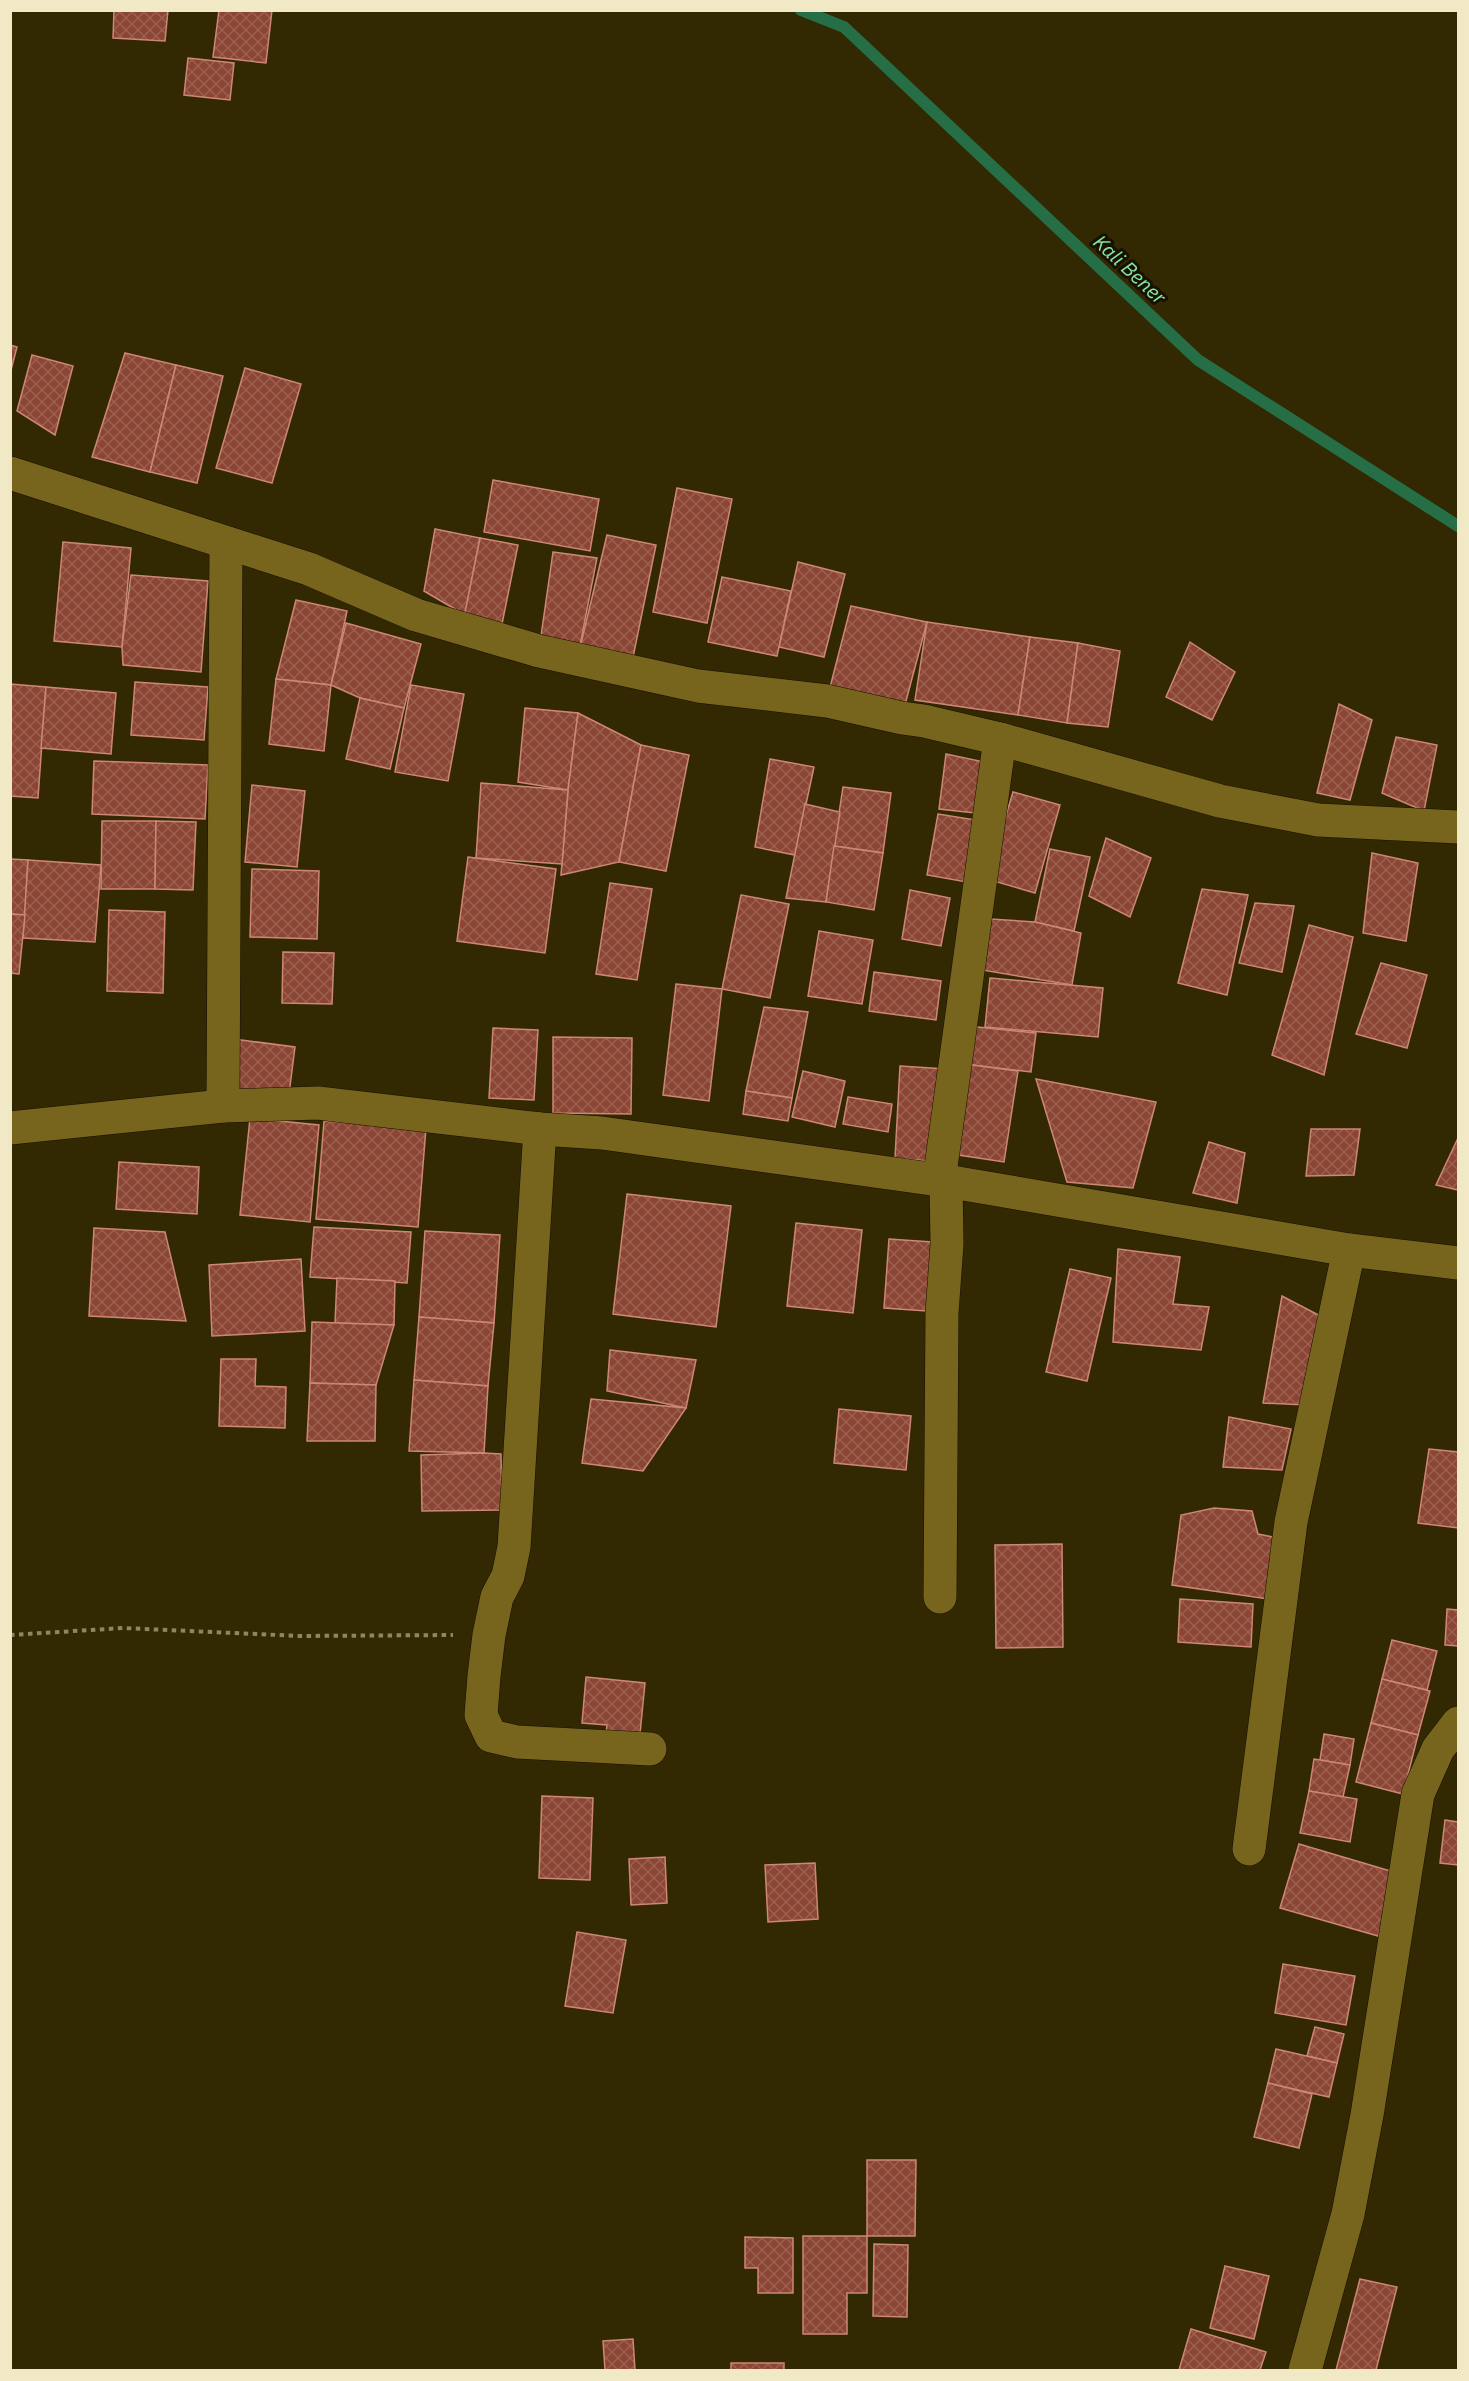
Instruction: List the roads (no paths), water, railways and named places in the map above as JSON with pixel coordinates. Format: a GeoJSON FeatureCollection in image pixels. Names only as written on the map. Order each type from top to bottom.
{"type":"FeatureCollection","features":[{"type":"Feature","properties":{"kind":"street"},"geometry":{"type":"LineString","coordinates":[[10,473],[309,569],[416,615],[538,651],[698,686],[827,701],[1000,739],[1220,801],[1263,810],[1318,820],[1458,827]]}},
{"type":"Feature","properties":{"kind":"street"},"geometry":{"type":"LineString","coordinates":[[223,1106],[226,543]]}},
{"type":"Feature","properties":{"kind":"street"},"geometry":{"type":"LineString","coordinates":[[940,1597],[942,1312],[947,1244],[942,1181],[1000,739]]}},
{"type":"Feature","properties":{"kind":"street"},"geometry":{"type":"LineString","coordinates":[[10,1128],[223,1106],[318,1103],[540,1129],[602,1132],[942,1181],[1349,1250],[1458,1263]]}},
{"type":"Feature","properties":{"kind":"street"},"geometry":{"type":"LineString","coordinates":[[540,1129],[514,1547],[508,1576],[497,1597],[489,1635],[481,1715],[491,1736],[517,1742],[650,1749]]}},
{"type":"Feature","properties":{"kind":"street"},"geometry":{"type":"LineString","coordinates":[[1250,1849],[1291,1522],[1349,1250]]}},
{"type":"Feature","properties":{"kind":"street"},"geometry":{"type":"LineString","coordinates":[[1305,2370],[1348,2214],[1367,2115],[1418,1794],[1438,1749],[1458,1723]]}},
{"type":"Feature","properties":{"kind":"waterway","name":"Kali Bener"},"geometry":{"type":"LineString","coordinates":[[801,10],[844,27],[1198,360],[1458,526]]}}]}
